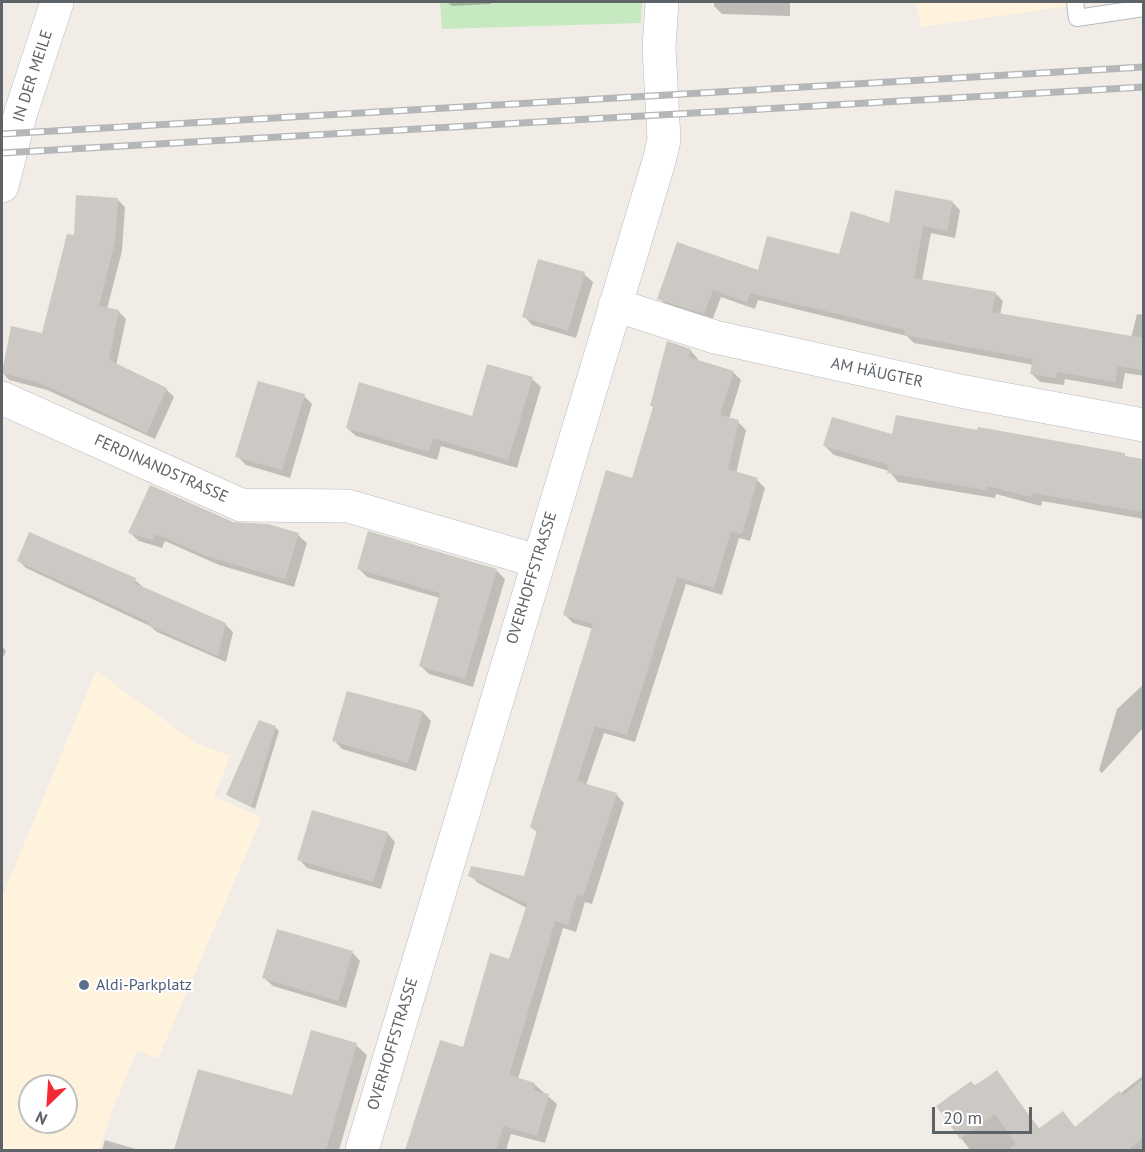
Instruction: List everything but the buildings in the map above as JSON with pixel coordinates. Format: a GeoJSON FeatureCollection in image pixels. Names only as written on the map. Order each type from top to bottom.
{"type":"FeatureCollection","features":[{"type":"Feature","properties":{"kind":"street","name":"IN DER MEILE"},"geometry":{"type":"LineString","coordinates":[[2,186],[21,112],[57,2]]}},
{"type":"Feature","properties":{"kind":"street","name":"OVERHOFFSTRASSE"},"geometry":{"type":"LineString","coordinates":[[362,1150],[664,140],[659,48],[662,2]]}},
{"type":"Feature","properties":{"kind":"street","name":"AM HÄUGTER"},"geometry":{"type":"LineString","coordinates":[[615,305],[715,337],[960,391],[1143,425]]}},
{"type":"Feature","properties":{"kind":"street","name":"FERDINANDSTRASSE"},"geometry":{"type":"LineString","coordinates":[[2,398],[241,505],[348,506],[537,561]]}},
{"type":"Feature","properties":{"kind":"lane"},"geometry":{"type":"LineString","coordinates":[[1075,2],[1077,18],[1143,8]]}},
{"type":"Feature","properties":{"kind":"shaded area"},"geometry":{"type":"Polygon","coordinates":[[[916,2],[1097,2],[921,27],[916,2]]]}},
{"type":"Feature","properties":{"kind":"shaded area","name":"Aldi-Parkplatz"},"geometry":{"type":"Polygon","coordinates":[[[96,671],[196,743],[230,756],[214,797],[262,817],[158,1059],[137,1050],[99,1150],[2,1150],[2,897],[96,671]]]}},
{"type":"Feature","properties":{"kind":"green space"},"geometry":{"type":"Polygon","coordinates":[[[440,2],[642,2],[641,23],[442,29],[440,2]]]}},
{"type":"Feature","properties":{"kind":"railway"},"geometry":{"type":"LineString","coordinates":[[2,134],[1144,67]]}},
{"type":"Feature","properties":{"kind":"railway"},"geometry":{"type":"LineString","coordinates":[[2,153],[1144,87]]}},
{"type":"Feature","properties":{"kind":"place","name":"Aldi-Parkplatz"},"geometry":{"type":"Point","coordinates":[84,985]}}]}
